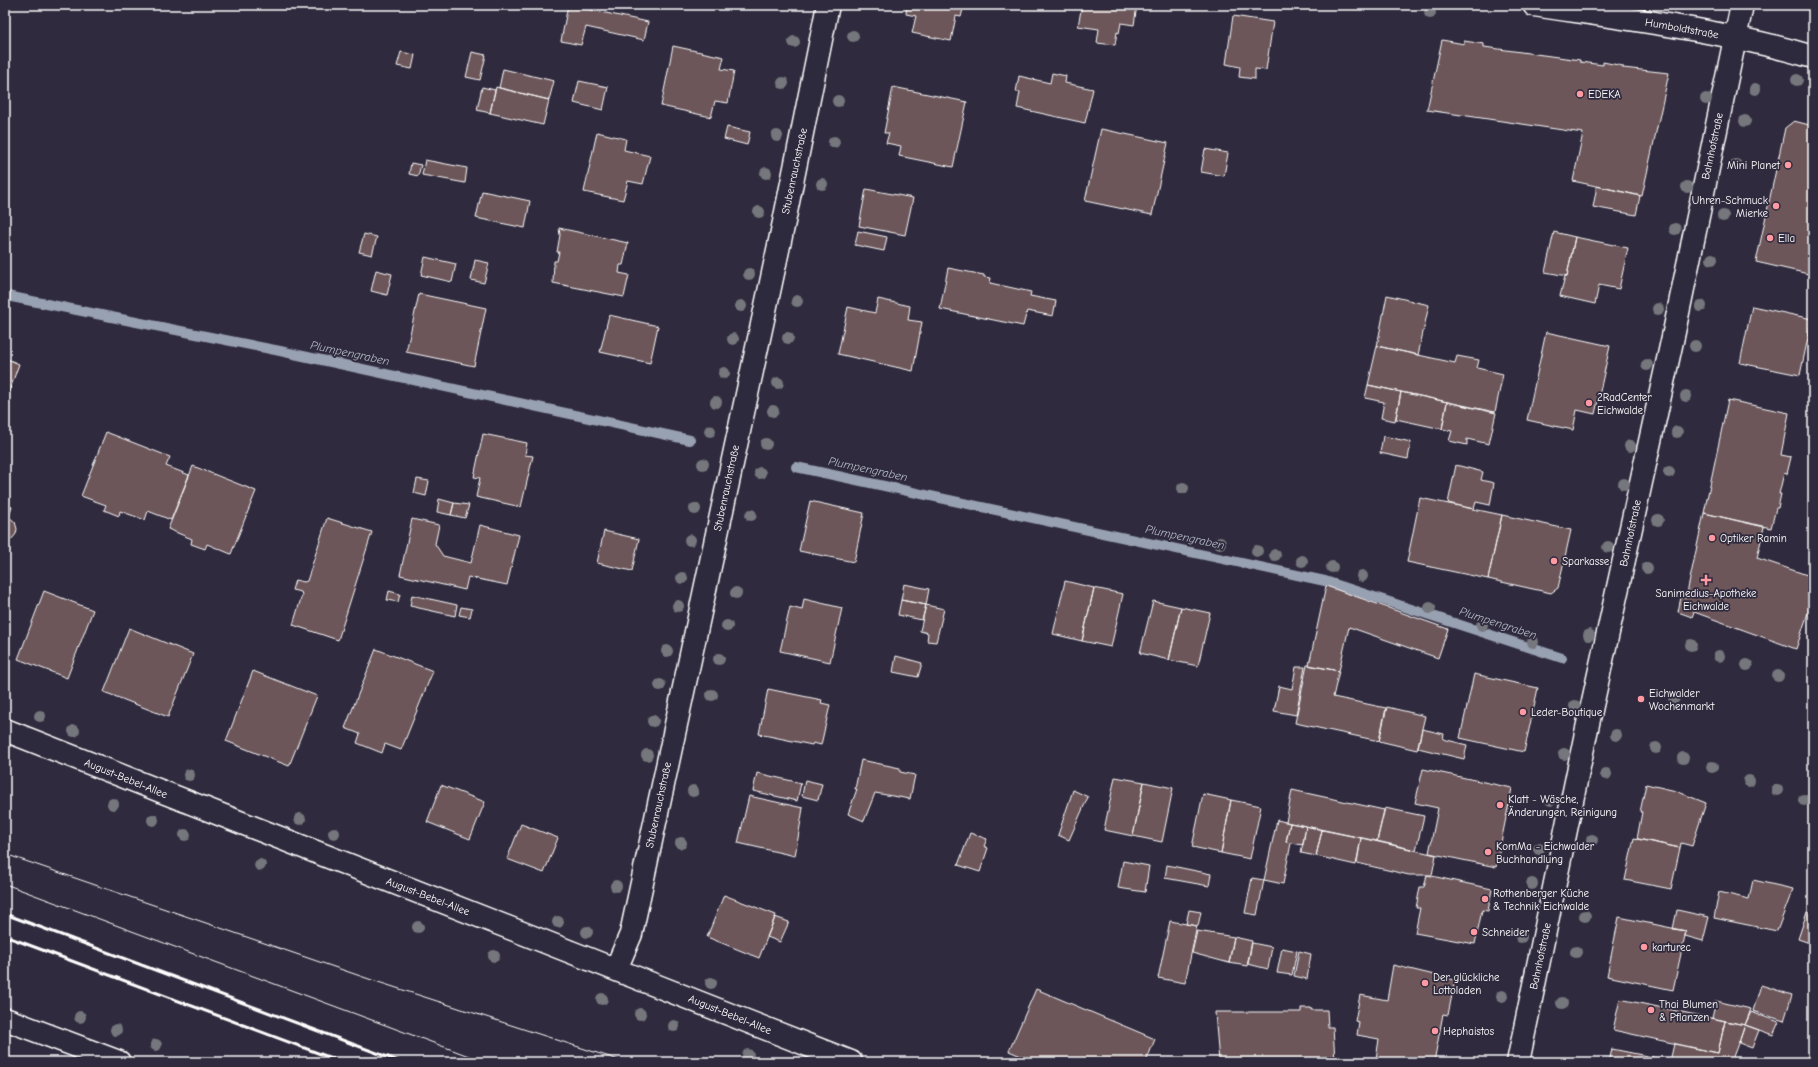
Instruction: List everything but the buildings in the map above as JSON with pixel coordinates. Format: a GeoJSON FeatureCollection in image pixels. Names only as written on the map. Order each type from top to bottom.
{"type":"FeatureCollection","features":[{"type":"Feature","properties":{"kind":"street","name":"Stubenrauchstraße"},"geometry":{"type":"LineString","coordinates":[[616,969],[632,927],[776,260],[828,5]]}},
{"type":"Feature","properties":{"kind":"street","name":"Humboldtstraße"},"geometry":{"type":"LineString","coordinates":[[1534,5],[1680,27],[1735,37],[1813,57]]}},
{"type":"Feature","properties":{"kind":"street","name":"Bahnhofstraße"},"geometry":{"type":"LineString","coordinates":[[1518,1062],[1586,733],[1674,332],[1742,5]]}},
{"type":"Feature","properties":{"kind":"street","name":"August-Bebel-Allee"},"geometry":{"type":"LineString","coordinates":[[5,730],[851,1062]]}},
{"type":"Feature","properties":{"kind":"street"},"geometry":{"type":"LineString","coordinates":[[5,1019],[119,1062]]}},
{"type":"Feature","properties":{"kind":"waterway","name":"Plumpengraben"},"geometry":{"type":"LineString","coordinates":[[5,300],[7,296],[280,351],[690,440]]}},
{"type":"Feature","properties":{"kind":"waterway","name":"Plumpengraben"},"geometry":{"type":"LineString","coordinates":[[796,467],[1325,581],[1562,658]]}},
{"type":"Feature","properties":{"kind":"tram line"},"geometry":{"type":"LineString","coordinates":[[5,854],[369,979],[625,1062]]}},
{"type":"Feature","properties":{"kind":"tram line"},"geometry":{"type":"LineString","coordinates":[[5,884],[485,1062]]}},
{"type":"Feature","properties":{"kind":"railway"},"geometry":{"type":"LineString","coordinates":[[5,914],[401,1062]]}},
{"type":"Feature","properties":{"kind":"railway"},"geometry":{"type":"LineString","coordinates":[[5,936],[342,1062]]}},
{"type":"Feature","properties":{"kind":"place","name":"EDEKA"},"geometry":{"type":"Point","coordinates":[1580,94]}},
{"type":"Feature","properties":{"kind":"place","name":"Mini Planet"},"geometry":{"type":"Point","coordinates":[1788,165]}},
{"type":"Feature","properties":{"kind":"place","name":"Uhren-Schmuck Mierke"},"geometry":{"type":"Point","coordinates":[1776,206]}},
{"type":"Feature","properties":{"kind":"place","name":"Ella"},"geometry":{"type":"Point","coordinates":[1770,238]}},
{"type":"Feature","properties":{"kind":"place","name":"2RadCenter Eichwalde"},"geometry":{"type":"Point","coordinates":[1589,403]}},
{"type":"Feature","properties":{"kind":"place","name":"Optiker Ramin"},"geometry":{"type":"Point","coordinates":[1712,538]}},
{"type":"Feature","properties":{"kind":"place","name":"Sparkasse"},"geometry":{"type":"Point","coordinates":[1554,561]}},
{"type":"Feature","properties":{"kind":"place","name":"Sanimedius-Apotheke Eichwalde"},"geometry":{"type":"Point","coordinates":[1706,580]}},
{"type":"Feature","properties":{"kind":"place","name":"Eichwalder Wochenmarkt"},"geometry":{"type":"Point","coordinates":[1641,699]}},
{"type":"Feature","properties":{"kind":"place","name":"Leder-Boutique"},"geometry":{"type":"Point","coordinates":[1523,712]}},
{"type":"Feature","properties":{"kind":"place","name":"Klatt - Wäsche, Änderungen, Reinigung"},"geometry":{"type":"Point","coordinates":[1500,805]}},
{"type":"Feature","properties":{"kind":"place","name":"KomMa - Eichwalder Buchhandlung"},"geometry":{"type":"Point","coordinates":[1488,852]}},
{"type":"Feature","properties":{"kind":"place","name":"Rothenberger Küche & Technik Eichwalde"},"geometry":{"type":"Point","coordinates":[1485,899]}},
{"type":"Feature","properties":{"kind":"place","name":"Schneider"},"geometry":{"type":"Point","coordinates":[1474,932]}},
{"type":"Feature","properties":{"kind":"place","name":"karturec"},"geometry":{"type":"Point","coordinates":[1644,947]}},
{"type":"Feature","properties":{"kind":"place","name":"Der glückliche Lottoladen"},"geometry":{"type":"Point","coordinates":[1425,983]}},
{"type":"Feature","properties":{"kind":"place","name":"Thai Blumen & Pflanzen"},"geometry":{"type":"Point","coordinates":[1651,1010]}},
{"type":"Feature","properties":{"kind":"place","name":"Hephaistos"},"geometry":{"type":"Point","coordinates":[1435,1031]}}]}
